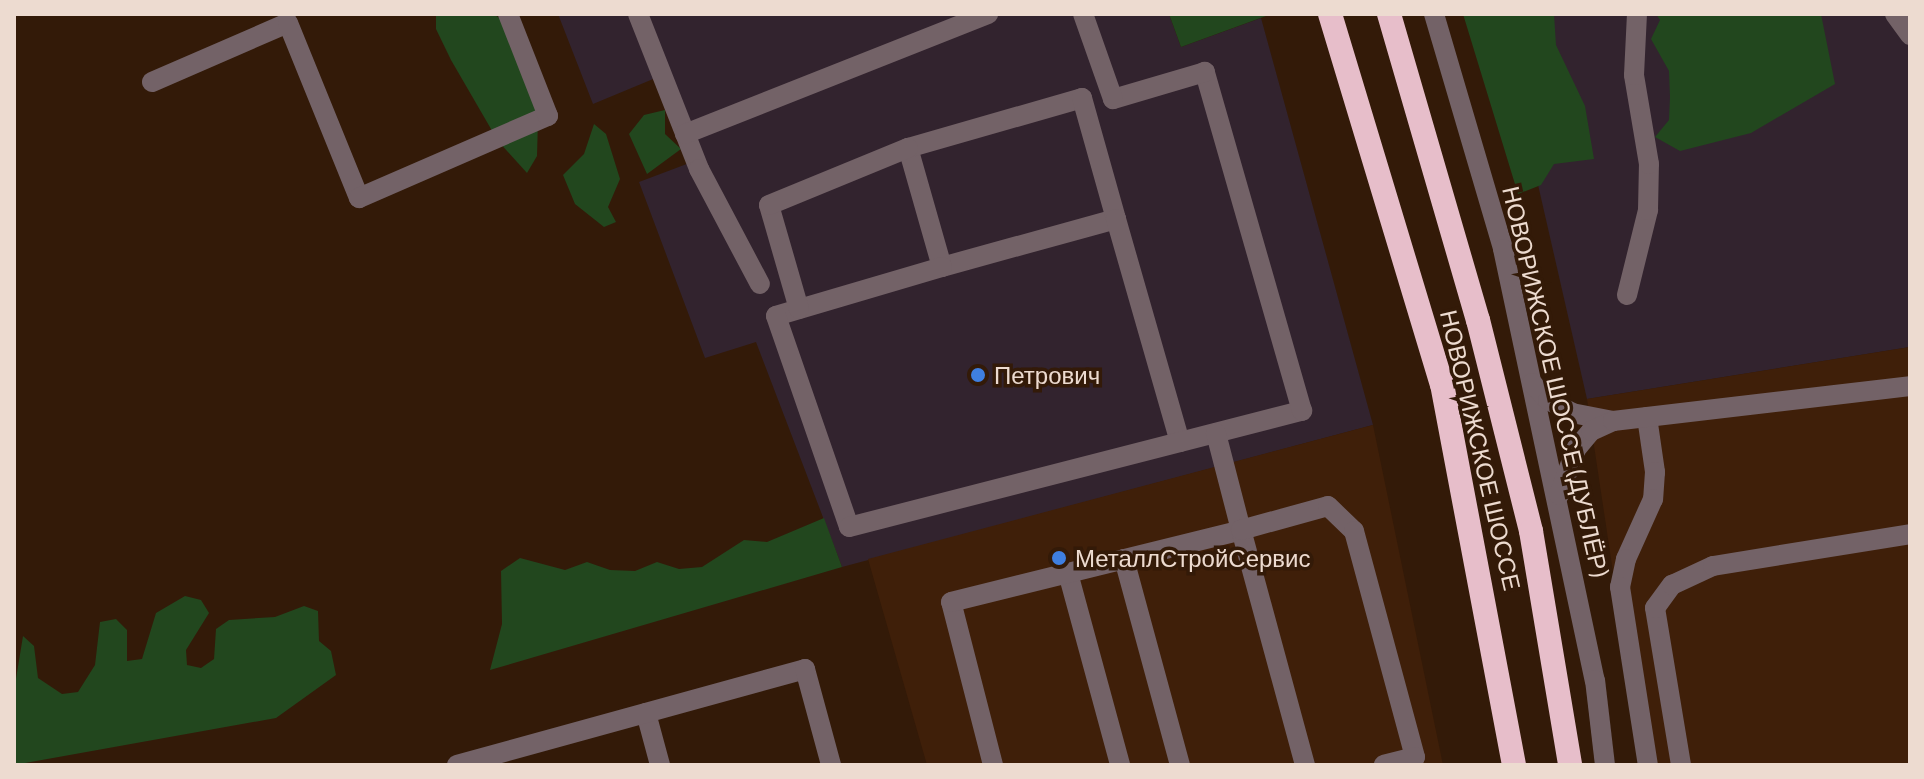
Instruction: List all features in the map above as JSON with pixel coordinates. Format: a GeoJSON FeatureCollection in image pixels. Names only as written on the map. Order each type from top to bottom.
{"type":"FeatureCollection","features":[{"type":"Feature","properties":{"kind":"highway","name":"НОВОРИЖСКОЕ ШОССЕ"},"geometry":{"type":"LineString","coordinates":[[1330,14],[1442,384],[1514,765]]}},
{"type":"Feature","properties":{"kind":"highway","name":"НОВОРИЖСКОЕ ШОССЕ"},"geometry":{"type":"LineString","coordinates":[[1389,14],[1466,276],[1531,531],[1570,765]]}},
{"type":"Feature","properties":{"kind":"street"},"geometry":{"type":"LineString","coordinates":[[152,82],[288,23],[359,198],[548,116],[508,14]]}},
{"type":"Feature","properties":{"kind":"street"},"geometry":{"type":"LineString","coordinates":[[638,14],[685,134],[760,284]]}},
{"type":"Feature","properties":{"kind":"street"},"geometry":{"type":"LineString","coordinates":[[685,134],[988,14]]}},
{"type":"Feature","properties":{"kind":"street"},"geometry":{"type":"LineString","coordinates":[[1083,14],[1111,94]]}},
{"type":"Feature","properties":{"kind":"street","name":"НОВОРИЖСКОЕ ШОССЕ (ДУБЛЁР)"},"geometry":{"type":"LineString","coordinates":[[1434,14],[1503,249],[1595,680],[1605,765]]}},
{"type":"Feature","properties":{"kind":"street"},"geometry":{"type":"LineString","coordinates":[[1627,295],[1648,195],[1646,130],[1634,75],[1637,14]]}},
{"type":"Feature","properties":{"kind":"street"},"geometry":{"type":"LineString","coordinates":[[1895,14],[1910,35]]}},
{"type":"Feature","properties":{"kind":"street"},"geometry":{"type":"LineString","coordinates":[[799,309],[769,205],[908,148],[1205,72],[1302,411],[849,527],[776,316],[1116,219]]}},
{"type":"Feature","properties":{"kind":"street"},"geometry":{"type":"LineString","coordinates":[[1083,102],[1180,442]]}},
{"type":"Feature","properties":{"kind":"street"},"geometry":{"type":"LineString","coordinates":[[908,148],[942,267]]}},
{"type":"Feature","properties":{"kind":"street"},"geometry":{"type":"LineString","coordinates":[[1531,382],[1548,400],[1572,413],[1613,421]]}},
{"type":"Feature","properties":{"kind":"street"},"geometry":{"type":"LineString","coordinates":[[1558,498],[1576,449],[1591,431],[1613,421],[1910,386]]}},
{"type":"Feature","properties":{"kind":"street"},"geometry":{"type":"LineString","coordinates":[[1647,417],[1653,499],[1626,559],[1620,587],[1648,765]]}},
{"type":"Feature","properties":{"kind":"street"},"geometry":{"type":"LineString","coordinates":[[1216,433],[1305,765]]}},
{"type":"Feature","properties":{"kind":"street"},"geometry":{"type":"LineString","coordinates":[[993,765],[951,602],[1328,506],[1354,531],[1415,757],[1384,765]]}},
{"type":"Feature","properties":{"kind":"street"},"geometry":{"type":"LineString","coordinates":[[1681,765],[1655,608],[1672,585],[1713,566],[1910,534]]}},
{"type":"Feature","properties":{"kind":"street"},"geometry":{"type":"LineString","coordinates":[[1124,559],[1180,765]]}},
{"type":"Feature","properties":{"kind":"street"},"geometry":{"type":"LineString","coordinates":[[1068,573],[1120,765]]}},
{"type":"Feature","properties":{"kind":"street"},"geometry":{"type":"LineString","coordinates":[[457,765],[805,669],[831,765]]}},
{"type":"Feature","properties":{"kind":"street"},"geometry":{"type":"LineString","coordinates":[[646,713],[660,765]]}},
{"type":"Feature","properties":{"kind":"street"},"geometry":{"type":"LineString","coordinates":[[534,744],[539,765]]}},
{"type":"Feature","properties":{"kind":"shaded area"},"geometry":{"type":"Polygon","coordinates":[[[558,14],[1169,14],[1181,47],[1261,18],[1373,425],[842,567],[756,342],[705,358],[639,182],[692,162],[658,77],[593,104],[558,14]]]}},
{"type":"Feature","properties":{"kind":"shaded area"},"geometry":{"type":"Polygon","coordinates":[[[1499,14],[1910,14],[1910,347],[1587,399],[1499,14]]]}},
{"type":"Feature","properties":{"kind":"shaded area"},"geometry":{"type":"Polygon","coordinates":[[[1910,347],[1910,765],[1642,765],[1587,399],[1910,347]]]}},
{"type":"Feature","properties":{"kind":"shaded area"},"geometry":{"type":"Polygon","coordinates":[[[1373,425],[1443,765],[927,765],[868,559],[1373,425]]]}},
{"type":"Feature","properties":{"kind":"green space"},"geometry":{"type":"Polygon","coordinates":[[[436,14],[493,14],[511,25],[539,85],[537,156],[527,173],[498,141],[451,60],[436,29],[436,14]]]}},
{"type":"Feature","properties":{"kind":"green space"},"geometry":{"type":"Polygon","coordinates":[[[1169,14],[1265,14],[1266,16],[1181,47],[1169,14]]]}},
{"type":"Feature","properties":{"kind":"green space"},"geometry":{"type":"Polygon","coordinates":[[[1463,14],[1554,14],[1556,45],[1585,106],[1594,159],[1554,164],[1541,185],[1518,194],[1463,14]]]}},
{"type":"Feature","properties":{"kind":"green space"},"geometry":{"type":"Polygon","coordinates":[[[1656,14],[1821,14],[1835,84],[1751,133],[1680,151],[1655,137],[1669,120],[1670,97],[1669,71],[1651,39],[1660,20],[1656,14]]]}},
{"type":"Feature","properties":{"kind":"green space"},"geometry":{"type":"Polygon","coordinates":[[[665,110],[665,134],[681,149],[647,174],[629,134],[644,115],[665,110]]]}},
{"type":"Feature","properties":{"kind":"green space"},"geometry":{"type":"Polygon","coordinates":[[[594,124],[606,134],[620,179],[608,207],[616,222],[604,227],[575,204],[563,175],[584,154],[594,124]]]}},
{"type":"Feature","properties":{"kind":"green space"},"geometry":{"type":"Polygon","coordinates":[[[824,518],[842,567],[490,670],[502,624],[501,571],[520,558],[565,570],[587,562],[610,570],[635,571],[657,562],[679,569],[702,567],[744,540],[767,542],[824,518]]]}},
{"type":"Feature","properties":{"kind":"green space"},"geometry":{"type":"Polygon","coordinates":[[[185,596],[201,600],[209,613],[186,650],[187,665],[201,668],[214,659],[216,629],[229,620],[275,617],[304,606],[318,611],[319,641],[331,651],[336,675],[276,718],[14,765],[14,691],[23,636],[34,646],[38,678],[62,694],[78,692],[95,665],[100,622],[116,619],[127,630],[127,661],[142,659],[156,613],[185,596]]]}},
{"type":"Feature","properties":{"kind":"place","name":"Петрович"},"geometry":{"type":"Point","coordinates":[978,375]}},
{"type":"Feature","properties":{"kind":"place","name":"МеталлСтройСервис"},"geometry":{"type":"Point","coordinates":[1059,558]}}]}
